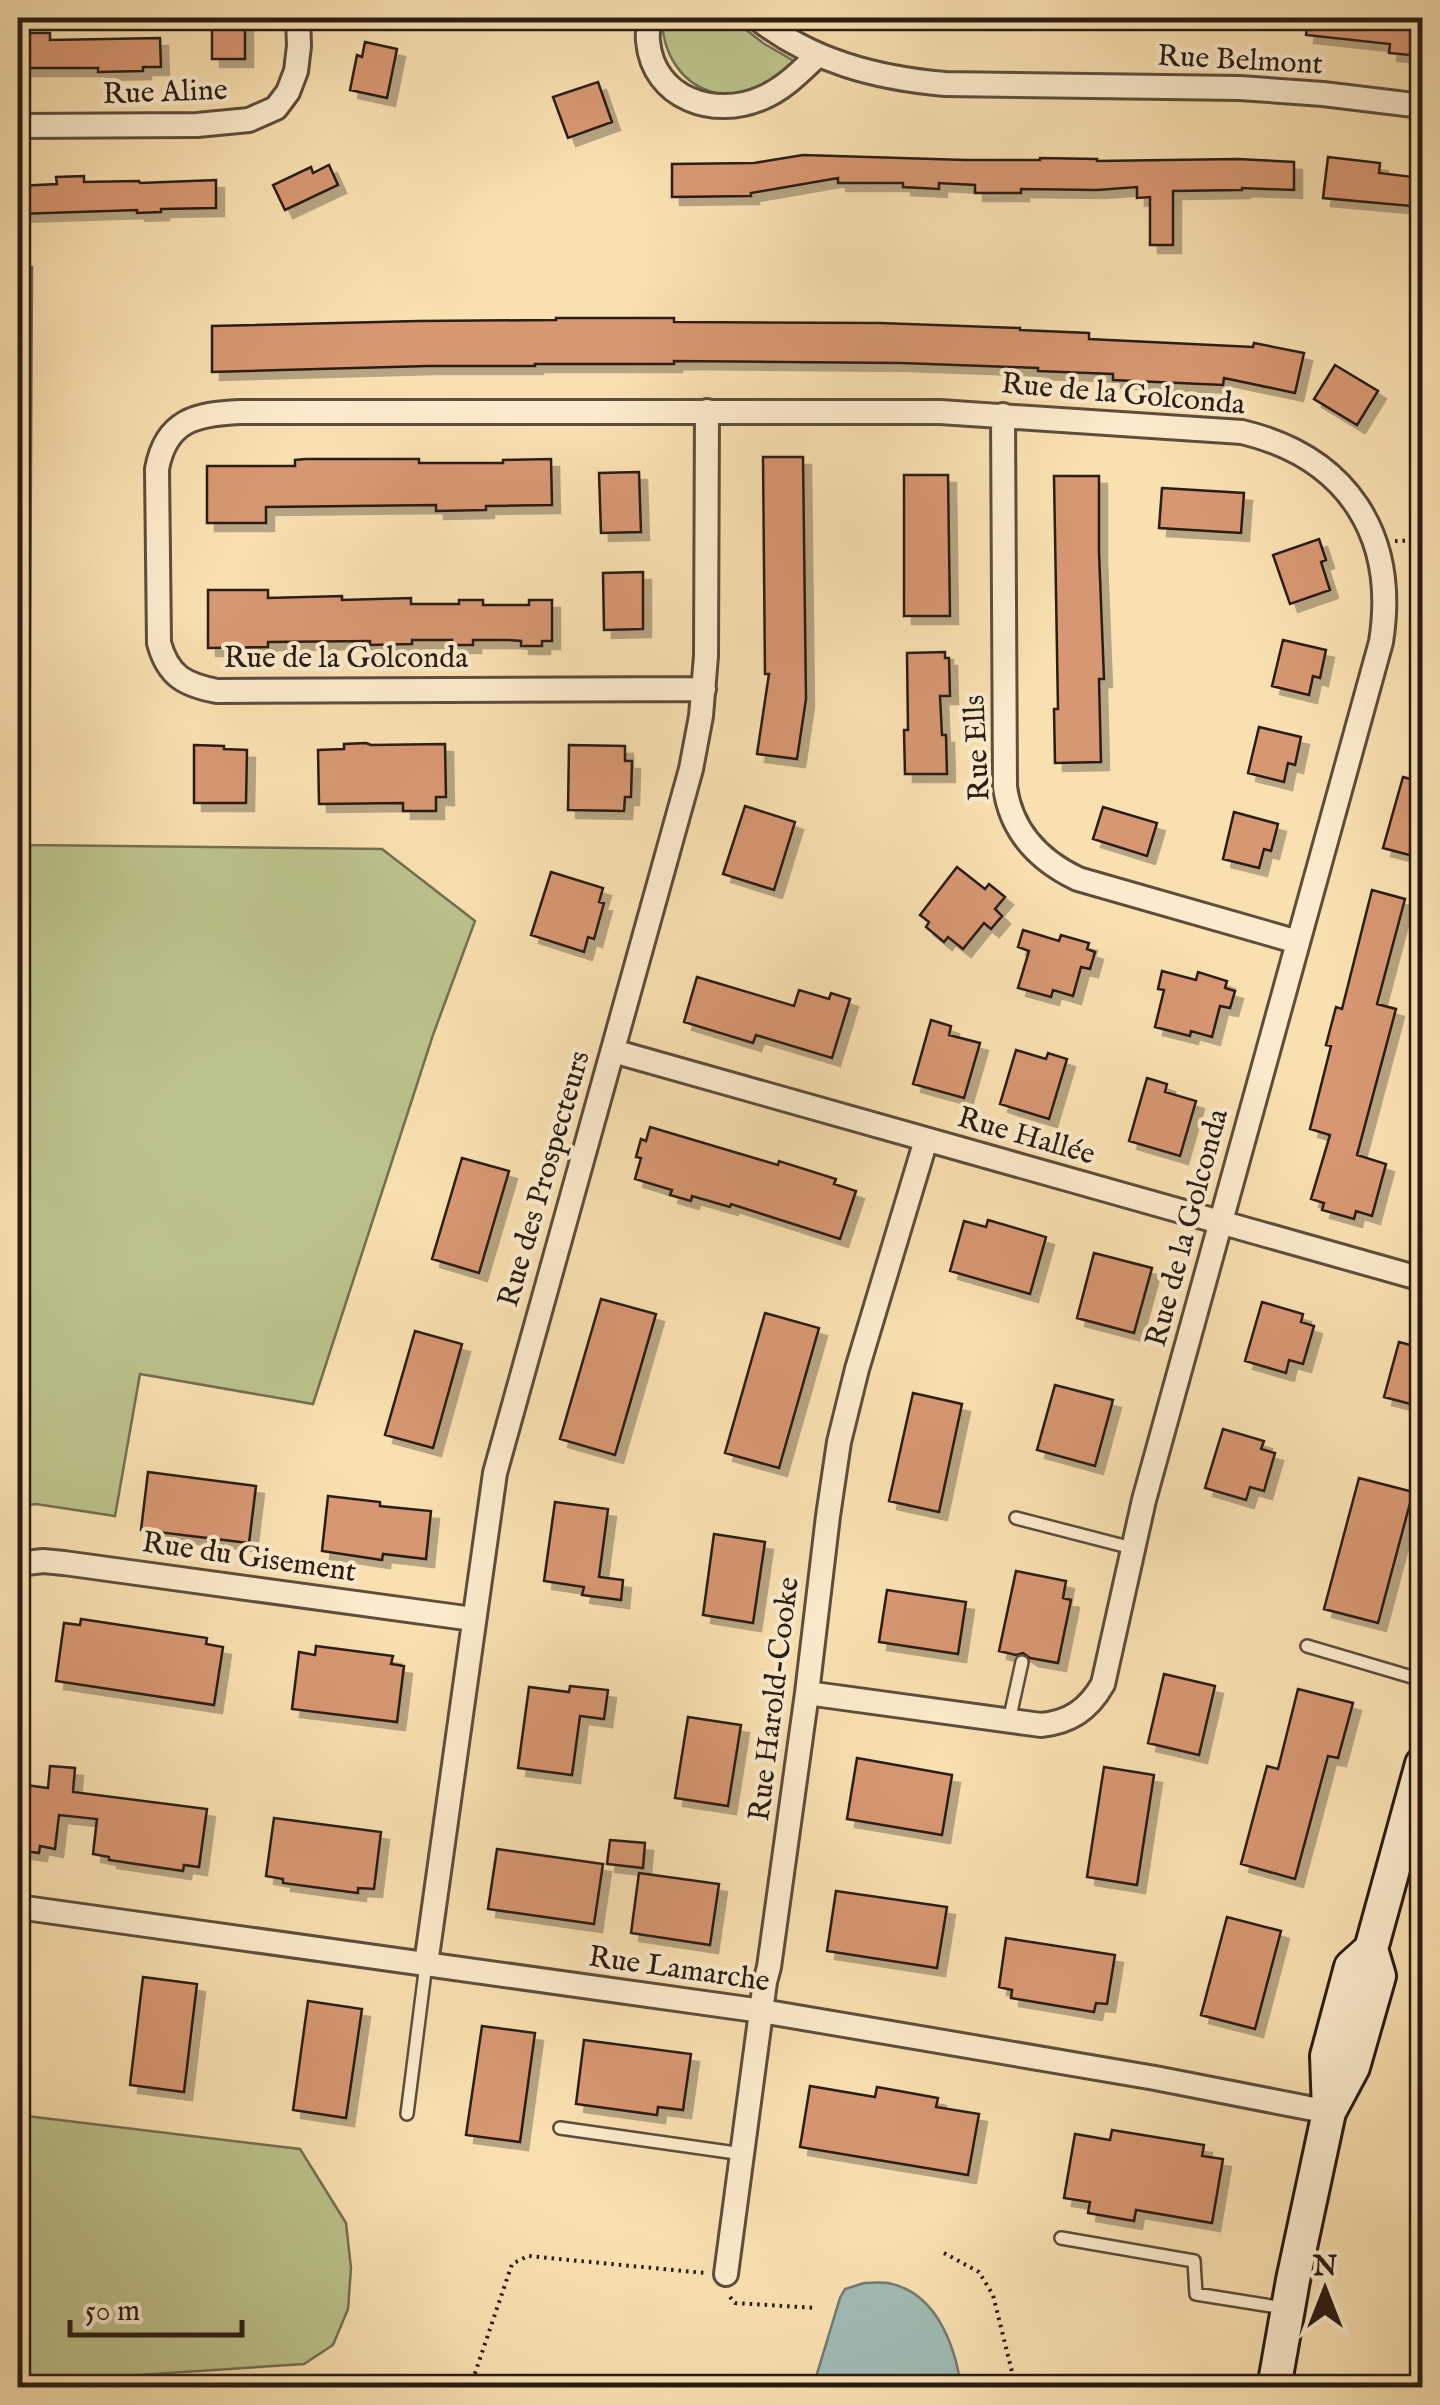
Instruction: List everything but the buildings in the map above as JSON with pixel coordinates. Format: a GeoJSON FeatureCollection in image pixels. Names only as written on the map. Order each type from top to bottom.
{"type":"FeatureCollection","features":[{"type":"Feature","properties":{"kind":"street","name":"Rue Aline"},"geometry":{"type":"LineString","coordinates":[[18,126],[198,125],[248,120],[276,108],[288,92],[297,58],[298,18]]}},
{"type":"Feature","properties":{"kind":"street"},"geometry":{"type":"LineString","coordinates":[[649,18],[651,55],[670,88],[692,102],[717,108],[763,98],[788,83],[818,55]]}},
{"type":"Feature","properties":{"kind":"street","name":"Rue Belmont"},"geometry":{"type":"LineString","coordinates":[[757,18],[818,55],[901,80],[1240,88],[1422,106]]}},
{"type":"Feature","properties":{"kind":"street","name":"Rue des Prospecteurs"},"geometry":{"type":"LineString","coordinates":[[426,1964],[491,1494],[501,1446],[692,769],[704,689],[708,411]]}},
{"type":"Feature","properties":{"kind":"street","name":"Rue de la Golconda"},"geometry":{"type":"LineString","coordinates":[[704,689],[217,691],[185,682],[163,659],[159,643],[160,452],[168,436],[181,424],[216,414],[940,412],[1242,432],[1291,448],[1333,477],[1364,518],[1382,566],[1386,591],[1381,642],[1132,1548],[1103,1684],[1084,1710],[1057,1724],[1042,1725],[808,1693]]}},
{"type":"Feature","properties":{"kind":"street","name":"Rue Ells"},"geometry":{"type":"LineString","coordinates":[[1002,415],[1005,787],[1015,822],[1040,857],[1078,879],[1298,942]]}},
{"type":"Feature","properties":{"kind":"street","name":"Rue Hallée"},"geometry":{"type":"LineString","coordinates":[[612,1052],[1422,1279]]}},
{"type":"Feature","properties":{"kind":"street","name":"Rue Harold-Cooke"},"geometry":{"type":"LineString","coordinates":[[726,2274],[808,1693],[839,1442],[926,1140]]}},
{"type":"Feature","properties":{"kind":"street","name":"Rue du Gisement"},"geometry":{"type":"LineString","coordinates":[[18,1564],[64,1563],[473,1619]]}},
{"type":"Feature","properties":{"kind":"street"},"geometry":{"type":"LineString","coordinates":[[1274,2388],[1328,2112],[1327,2056],[1351,1968],[1371,1948],[1422,1764]]}},
{"type":"Feature","properties":{"kind":"street","name":"Rue Lamarche"},"geometry":{"type":"LineString","coordinates":[[18,1906],[762,2011],[1155,2078],[1328,2112]]}},
{"type":"Feature","properties":{"kind":"lane"},"geometry":{"type":"LineString","coordinates":[[1016,1518],[1132,1548]]}},
{"type":"Feature","properties":{"kind":"lane"},"geometry":{"type":"LineString","coordinates":[[1307,1646],[1422,1680]]}},
{"type":"Feature","properties":{"kind":"lane"},"geometry":{"type":"LineString","coordinates":[[1009,1722],[1022,1662]]}},
{"type":"Feature","properties":{"kind":"lane"},"geometry":{"type":"LineString","coordinates":[[407,2114],[426,1964]]}},
{"type":"Feature","properties":{"kind":"lane"},"geometry":{"type":"LineString","coordinates":[[560,2128],[743,2154]]}},
{"type":"Feature","properties":{"kind":"lane"},"geometry":{"type":"LineString","coordinates":[[1062,2238],[1194,2261],[1196,2294],[1288,2308]]}},
{"type":"Feature","properties":{"kind":"path"},"geometry":{"type":"LineString","coordinates":[[944,2253],[979,2272],[993,2295],[1016,2388]]}},
{"type":"Feature","properties":{"kind":"path"},"geometry":{"type":"LineString","coordinates":[[470,2388],[512,2264],[528,2256],[726,2274],[726,2293],[736,2303],[817,2308]]}},
{"type":"Feature","properties":{"kind":"green space"},"geometry":{"type":"Polygon","coordinates":[[[662,18],[731,18],[794,61],[775,80],[754,91],[732,95],[711,92],[692,82],[676,66],[666,45],[662,18]]]}},
{"type":"Feature","properties":{"kind":"green space"},"geometry":{"type":"Polygon","coordinates":[[[32,267],[29,845],[382,849],[475,921],[433,1035],[313,1404],[140,1374],[115,1516],[36,1504],[18,1506],[18,268],[32,267]]]}},
{"type":"Feature","properties":{"kind":"green space"},"geometry":{"type":"Polygon","coordinates":[[[18,2115],[300,2149],[346,2223],[351,2268],[348,2309],[333,2345],[304,2364],[92,2378],[66,2387],[18,2387],[18,2115]]]}},
{"type":"Feature","properties":{"kind":"water"},"geometry":{"type":"Polygon","coordinates":[[[864,2283],[905,2288],[931,2309],[948,2338],[961,2387],[813,2387],[840,2298],[845,2289],[864,2283]]]}}]}
